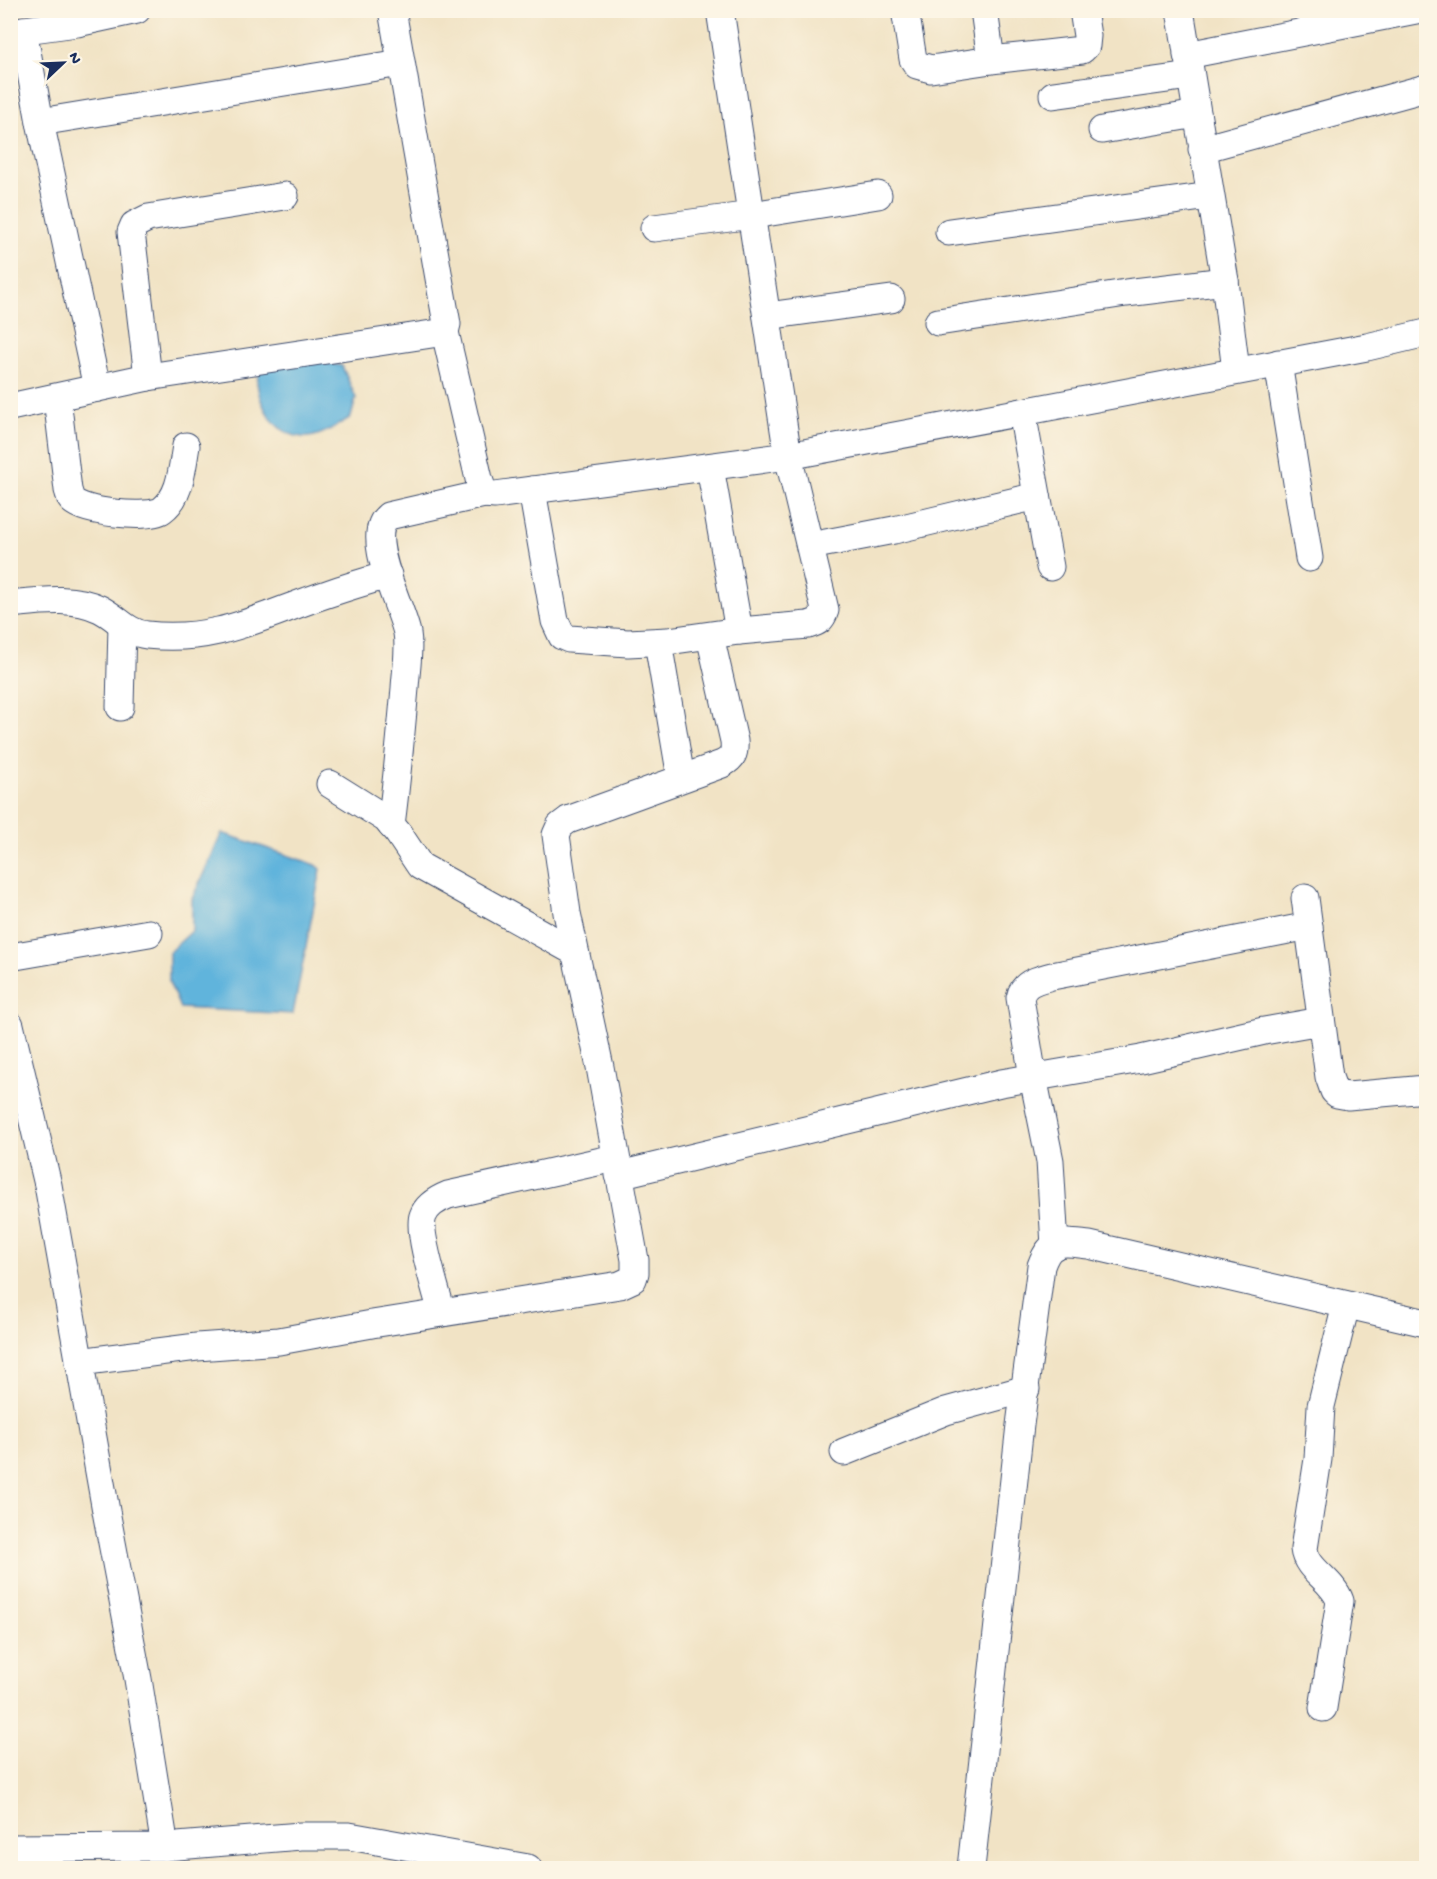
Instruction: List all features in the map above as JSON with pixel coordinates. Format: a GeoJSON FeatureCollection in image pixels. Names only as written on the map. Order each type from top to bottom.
{"type":"FeatureCollection","features":[{"type":"Feature","properties":{"kind":"street"},"geometry":{"type":"LineString","coordinates":[[97,388],[40,122],[17,31],[137,10]]}},
{"type":"Feature","properties":{"kind":"street"},"geometry":{"type":"LineString","coordinates":[[392,10],[447,324],[445,332],[484,494]]}},
{"type":"Feature","properties":{"kind":"street"},"geometry":{"type":"LineString","coordinates":[[532,490],[555,621],[562,636],[569,639],[593,641],[658,642],[739,631],[808,625],[819,622],[823,617],[825,610],[788,456],[720,10]]}},
{"type":"Feature","properties":{"kind":"street"},"geometry":{"type":"LineString","coordinates":[[905,10],[912,59],[917,65],[931,69],[1082,50],[1086,46],[1087,36],[1083,10]]}},
{"type":"Feature","properties":{"kind":"street"},"geometry":{"type":"LineString","coordinates":[[984,10],[991,60]]}},
{"type":"Feature","properties":{"kind":"street"},"geometry":{"type":"LineString","coordinates":[[1180,10],[1225,281],[1236,371]]}},
{"type":"Feature","properties":{"kind":"street"},"geometry":{"type":"LineString","coordinates":[[1053,95],[1189,65],[1370,15],[1416,10]]}},
{"type":"Feature","properties":{"kind":"street"},"geometry":{"type":"LineString","coordinates":[[40,122],[401,63]]}},
{"type":"Feature","properties":{"kind":"street"},"geometry":{"type":"LineString","coordinates":[[1202,149],[1426,88]]}},
{"type":"Feature","properties":{"kind":"street"},"geometry":{"type":"LineString","coordinates":[[1102,130],[1197,114]]}},
{"type":"Feature","properties":{"kind":"street"},"geometry":{"type":"LineString","coordinates":[[654,228],[878,195]]}},
{"type":"Feature","properties":{"kind":"street"},"geometry":{"type":"LineString","coordinates":[[148,377],[131,232],[134,225],[148,218],[285,196]]}},
{"type":"Feature","properties":{"kind":"street"},"geometry":{"type":"LineString","coordinates":[[949,232],[1210,196]]}},
{"type":"Feature","properties":{"kind":"street"},"geometry":{"type":"LineString","coordinates":[[938,322],[1126,293],[1225,281]]}},
{"type":"Feature","properties":{"kind":"street"},"geometry":{"type":"LineString","coordinates":[[767,316],[891,299]]}},
{"type":"Feature","properties":{"kind":"street"},"geometry":{"type":"LineString","coordinates":[[10,406],[57,398],[148,377],[445,332]]}},
{"type":"Feature","properties":{"kind":"street"},"geometry":{"type":"LineString","coordinates":[[391,825],[400,748],[408,638],[381,551],[380,526],[387,516],[484,494],[495,495],[788,456],[1367,347],[1426,333]]}},
{"type":"Feature","properties":{"kind":"street"},"geometry":{"type":"LineString","coordinates":[[1278,363],[1309,558]]}},
{"type":"Feature","properties":{"kind":"street"},"geometry":{"type":"LineString","coordinates":[[57,398],[68,490],[71,500],[78,504],[96,510],[155,514],[171,502],[178,489],[186,446]]}},
{"type":"Feature","properties":{"kind":"street"},"geometry":{"type":"LineString","coordinates":[[1022,412],[1050,567]]}},
{"type":"Feature","properties":{"kind":"street"},"geometry":{"type":"LineString","coordinates":[[710,467],[739,631]]}},
{"type":"Feature","properties":{"kind":"street"},"geometry":{"type":"LineString","coordinates":[[810,546],[894,530],[1037,496]]}},
{"type":"Feature","properties":{"kind":"street"},"geometry":{"type":"LineString","coordinates":[[10,604],[62,600],[81,603],[100,609],[135,633],[178,638],[230,630],[327,593],[388,575]]}},
{"type":"Feature","properties":{"kind":"street"},"geometry":{"type":"LineString","coordinates":[[120,707],[122,625]]}},
{"type":"Feature","properties":{"kind":"street"},"geometry":{"type":"LineString","coordinates":[[79,1362],[197,1347],[279,1341],[621,1285],[633,1279],[635,1260],[600,1067],[575,952],[556,849],[556,835],[560,826],[568,820],[731,759],[735,752],[734,741],[710,636]]}},
{"type":"Feature","properties":{"kind":"street"},"geometry":{"type":"LineString","coordinates":[[658,642],[681,778]]}},
{"type":"Feature","properties":{"kind":"street"},"geometry":{"type":"LineString","coordinates":[[330,784],[369,807],[391,825],[420,866],[575,952]]}},
{"type":"Feature","properties":{"kind":"street"},"geometry":{"type":"LineString","coordinates":[[1305,898],[1329,1077],[1334,1091],[1337,1094],[1348,1096],[1426,1089]]}},
{"type":"Feature","properties":{"kind":"street"},"geometry":{"type":"LineString","coordinates":[[1055,1245],[1050,1161],[1020,998],[1022,990],[1027,985],[1052,976],[1309,926]]}},
{"type":"Feature","properties":{"kind":"street"},"geometry":{"type":"LineString","coordinates":[[10,957],[149,933]]}},
{"type":"Feature","properties":{"kind":"street"},"geometry":{"type":"LineString","coordinates":[[442,1313],[422,1231],[423,1216],[429,1206],[448,1195],[617,1166],[1001,1083],[1141,1059],[1264,1032],[1322,1022]]}},
{"type":"Feature","properties":{"kind":"street"},"geometry":{"type":"LineString","coordinates":[[10,1025],[20,1099],[48,1185],[138,1679],[165,1847]]}},
{"type":"Feature","properties":{"kind":"street"},"geometry":{"type":"LineString","coordinates":[[971,1869],[1018,1437],[1041,1266],[1047,1251],[1055,1245],[1067,1243],[1089,1245],[1426,1323]]}},
{"type":"Feature","properties":{"kind":"street"},"geometry":{"type":"LineString","coordinates":[[1323,1708],[1340,1601],[1332,1586],[1308,1562],[1304,1549],[1318,1459],[1321,1406],[1346,1305]]}},
{"type":"Feature","properties":{"kind":"street"},"geometry":{"type":"LineString","coordinates":[[844,1452],[946,1411],[1026,1389]]}},
{"type":"Feature","properties":{"kind":"street"},"geometry":{"type":"LineString","coordinates":[[10,1848],[165,1847],[301,1836],[349,1836],[528,1869]]}},
{"type":"Feature","properties":{"kind":"water"},"geometry":{"type":"Polygon","coordinates":[[[300,357],[342,366],[356,398],[351,417],[328,430],[309,437],[293,435],[277,426],[266,411],[257,383],[262,365],[300,357]]]}},
{"type":"Feature","properties":{"kind":"water"},"geometry":{"type":"Polygon","coordinates":[[[222,833],[316,865],[321,869],[293,1014],[180,1008],[169,982],[169,952],[192,931],[192,899],[222,833]]]}}]}
